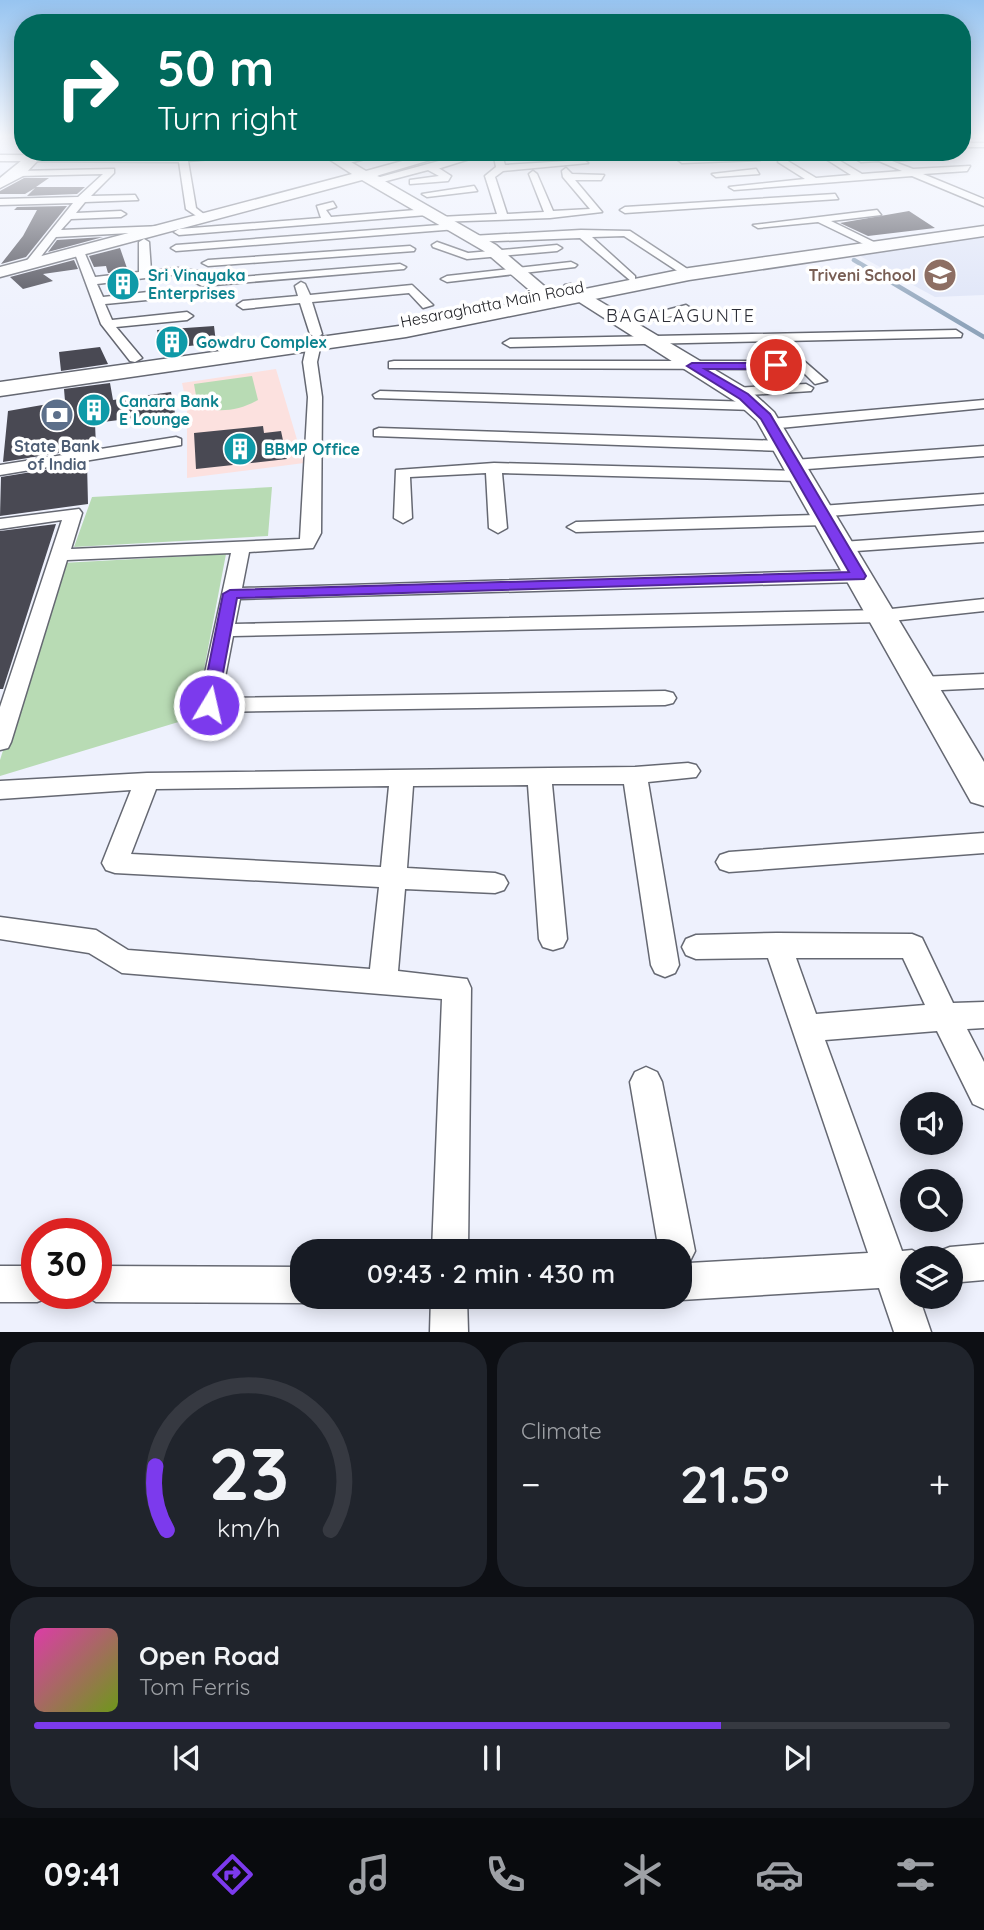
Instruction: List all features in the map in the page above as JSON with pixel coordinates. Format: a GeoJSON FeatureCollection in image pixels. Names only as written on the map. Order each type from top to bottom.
{"type":"FeatureCollection","features":[{"type":"Feature","properties":{"kind":"main road"},"geometry":{"type":"LineString","coordinates":[[0,272],[280,200]]}},
{"type":"Feature","properties":{"kind":"main road"},"geometry":{"type":"LineString","coordinates":[[79,251],[118,249],[144,242],[178,240],[305,200]]}},
{"type":"Feature","properties":{"kind":"main road"},"geometry":{"type":"LineString","coordinates":[[406,200],[498,254],[515,271],[623,323],[692,366],[773,435],[842,547],[984,793]]}},
{"type":"Feature","properties":{"kind":"main road","name":"Hesaraghatta Main Road"},"geometry":{"type":"LineString","coordinates":[[563,296],[631,278],[984,228]]}},
{"type":"Feature","properties":{"kind":"main road","name":"Hesaraghatta Main Road"},"geometry":{"type":"LineString","coordinates":[[0,377],[315,339],[685,272]]}},
{"type":"Feature","properties":{"kind":"main road"},"geometry":{"type":"LineString","coordinates":[[0,389],[315,339]]}},
{"type":"Feature","properties":{"kind":"street"},"geometry":{"type":"LineString","coordinates":[[0,202],[75,200]]}},
{"type":"Feature","properties":{"kind":"street"},"geometry":{"type":"LineString","coordinates":[[29,265],[81,200]]}},
{"type":"Feature","properties":{"kind":"street"},"geometry":{"type":"LineString","coordinates":[[190,200],[191,209],[204,218]]}},
{"type":"Feature","properties":{"kind":"street"},"geometry":{"type":"LineString","coordinates":[[178,240],[421,209],[455,200]]}},
{"type":"Feature","properties":{"kind":"street"},"geometry":{"type":"LineString","coordinates":[[498,200],[503,217]]}},
{"type":"Feature","properties":{"kind":"street"},"geometry":{"type":"LineString","coordinates":[[544,200],[550,215]]}},
{"type":"Feature","properties":{"kind":"street"},"geometry":{"type":"LineString","coordinates":[[178,240],[295,239],[484,218],[597,212],[590,200]]}},
{"type":"Feature","properties":{"kind":"street"},"geometry":{"type":"LineString","coordinates":[[625,209],[796,200]]}},
{"type":"Feature","properties":{"kind":"street"},"geometry":{"type":"LineString","coordinates":[[785,201],[872,245]]}},
{"type":"Feature","properties":{"kind":"street"},"geometry":{"type":"LineString","coordinates":[[328,220],[320,208],[332,205]]}},
{"type":"Feature","properties":{"kind":"street"},"geometry":{"type":"LineString","coordinates":[[758,225],[877,213]]}},
{"type":"Feature","properties":{"kind":"street"},"geometry":{"type":"LineString","coordinates":[[67,216],[121,214]]}},
{"type":"Feature","properties":{"kind":"street"},"geometry":{"type":"LineString","coordinates":[[484,218],[490,238]]}},
{"type":"Feature","properties":{"kind":"street"},"geometry":{"type":"LineString","coordinates":[[53,234],[163,229]]}},
{"type":"Feature","properties":{"kind":"street"},"geometry":{"type":"LineString","coordinates":[[581,233],[631,278]]}},
{"type":"Feature","properties":{"kind":"street"},"geometry":{"type":"LineString","coordinates":[[471,239],[626,233],[685,272]]}},
{"type":"Feature","properties":{"kind":"street"},"geometry":{"type":"LineString","coordinates":[[60,555],[307,544],[312,533],[315,397],[310,362],[315,339],[303,298],[295,239]]}},
{"type":"Feature","properties":{"kind":"street"},"geometry":{"type":"LineString","coordinates":[[144,242],[145,275]]}},
{"type":"Feature","properties":{"kind":"street"},"geometry":{"type":"LineString","coordinates":[[437,245],[467,256],[557,248]]}},
{"type":"Feature","properties":{"kind":"street"},"geometry":{"type":"LineString","coordinates":[[204,273],[298,256],[410,249]]}},
{"type":"Feature","properties":{"kind":"street"},"geometry":{"type":"LineString","coordinates":[[79,251],[107,324],[135,359]]}},
{"type":"Feature","properties":{"kind":"street"},"geometry":{"type":"LineString","coordinates":[[447,279],[571,265]]}},
{"type":"Feature","properties":{"kind":"street"},"geometry":{"type":"LineString","coordinates":[[91,281],[178,271],[300,275],[400,267]]}},
{"type":"Feature","properties":{"kind":"street"},"geometry":{"type":"LineString","coordinates":[[243,305],[412,289],[427,305]]}},
{"type":"Feature","properties":{"kind":"street"},"geometry":{"type":"LineString","coordinates":[[99,301],[156,295]]}},
{"type":"Feature","properties":{"kind":"street"},"geometry":{"type":"LineString","coordinates":[[623,323],[686,309]]}},
{"type":"Feature","properties":{"kind":"street"},"geometry":{"type":"LineString","coordinates":[[107,324],[187,316]]}},
{"type":"Feature","properties":{"kind":"street"},"geometry":{"type":"LineString","coordinates":[[510,343],[956,334]]}},
{"type":"Feature","properties":{"kind":"street"},"geometry":{"type":"LineString","coordinates":[[394,365],[804,365],[820,381]]}},
{"type":"Feature","properties":{"kind":"street"},"geometry":{"type":"LineString","coordinates":[[773,435],[806,388]]}},
{"type":"Feature","properties":{"kind":"street"},"geometry":{"type":"LineString","coordinates":[[380,395],[773,435],[984,451]]}},
{"type":"Feature","properties":{"kind":"street"},"geometry":{"type":"LineString","coordinates":[[403,518],[401,473],[494,468],[773,435],[984,404]]}},
{"type":"Feature","properties":{"kind":"street"},"geometry":{"type":"LineString","coordinates":[[379,433],[773,435]]}},
{"type":"Feature","properties":{"kind":"street"},"geometry":{"type":"LineString","coordinates":[[0,470],[176,442]]}},
{"type":"Feature","properties":{"kind":"street"},"geometry":{"type":"LineString","coordinates":[[494,468],[498,528]]}},
{"type":"Feature","properties":{"kind":"street"},"geometry":{"type":"LineString","coordinates":[[576,527],[823,515],[984,499]]}},
{"type":"Feature","properties":{"kind":"street"},"geometry":{"type":"LineString","coordinates":[[0,524],[73,513],[0,742]]}},
{"type":"Feature","properties":{"kind":"street"},"geometry":{"type":"LineString","coordinates":[[842,547],[984,537]]}},
{"type":"Feature","properties":{"kind":"street"},"geometry":{"type":"LineString","coordinates":[[241,547],[222,630],[209,705],[666,698]]}},
{"type":"Feature","properties":{"kind":"street"},"geometry":{"type":"LineString","coordinates":[[230,594],[859,576]]}},
{"type":"Feature","properties":{"kind":"street"},"geometry":{"type":"LineString","coordinates":[[222,630],[882,616],[984,605]]}},
{"type":"Feature","properties":{"kind":"street"},"geometry":{"type":"LineString","coordinates":[[921,684],[984,681]]}},
{"type":"Feature","properties":{"kind":"street"},"geometry":{"type":"LineString","coordinates":[[0,790],[147,781],[635,775],[688,771]]}},
{"type":"Feature","properties":{"kind":"street"},"geometry":{"type":"LineString","coordinates":[[539,775],[553,939]]}},
{"type":"Feature","properties":{"kind":"street"},"geometry":{"type":"LineString","coordinates":[[635,775],[664,965]]}},
{"type":"Feature","properties":{"kind":"street"},"geometry":{"type":"LineString","coordinates":[[383,981],[402,778]]}},
{"type":"Feature","properties":{"kind":"street"},"geometry":{"type":"LineString","coordinates":[[147,781],[115,863],[495,883]]}},
{"type":"Feature","properties":{"kind":"street"},"geometry":{"type":"LineString","coordinates":[[729,862],[984,843]]}},
{"type":"Feature","properties":{"kind":"street"},"geometry":{"type":"LineString","coordinates":[[0,928],[96,942],[122,961],[457,988],[450,1239]]}},
{"type":"Feature","properties":{"kind":"street"},"geometry":{"type":"LineString","coordinates":[[777,944],[806,1028],[900,1266]]}},
{"type":"Feature","properties":{"kind":"street"},"geometry":{"type":"LineString","coordinates":[[696,947],[777,944],[912,946],[984,1094]]}},
{"type":"Feature","properties":{"kind":"street"},"geometry":{"type":"LineString","coordinates":[[806,1028],[984,1015]]}},
{"type":"Feature","properties":{"kind":"street"},"geometry":{"type":"LineString","coordinates":[[646,1082],[674,1239]]}},
{"type":"Feature","properties":{"kind":"street"},"geometry":{"type":"LineString","coordinates":[[963,1264],[984,1262]]}},
{"type":"Feature","properties":{"kind":"street"},"geometry":{"type":"LineString","coordinates":[[692,1271],[900,1269]]}},
{"type":"Feature","properties":{"kind":"street"},"geometry":{"type":"LineString","coordinates":[[0,1284],[21,1284]]}},
{"type":"Feature","properties":{"kind":"street"},"geometry":{"type":"LineString","coordinates":[[112,1284],[290,1285]]}},
{"type":"Feature","properties":{"kind":"street"},"geometry":{"type":"LineString","coordinates":[[449,1309],[449,1332]]}},
{"type":"Feature","properties":{"kind":"street"},"geometry":{"type":"LineString","coordinates":[[909,1309],[913,1332]]}},
{"type":"Feature","properties":{"kind":"shaded area","name":"Triveni School"},"geometry":{"type":"Polygon","coordinates":[[[980,237],[984,239],[984,295],[935,297],[858,255],[980,237]]]}},
{"type":"Feature","properties":{"kind":"shaded area"},"geometry":{"type":"Polygon","coordinates":[[[276,369],[304,463],[187,478],[187,406],[182,383],[276,369]]]}},
{"type":"Feature","properties":{"kind":"green space"},"geometry":{"type":"Polygon","coordinates":[[[252,376],[258,400],[229,410],[198,407],[194,384],[252,376]]]}},
{"type":"Feature","properties":{"kind":"green space"},"geometry":{"type":"Polygon","coordinates":[[[272,487],[268,536],[74,547],[92,497],[272,487]]]}},
{"type":"Feature","properties":{"kind":"green space"},"geometry":{"type":"Polygon","coordinates":[[[226,554],[195,717],[0,776],[0,760],[62,563],[226,554]]]}},
{"type":"Feature","properties":{"kind":"building"},"geometry":{"type":"Polygon","coordinates":[[[67,206],[26,257],[1,264],[23,236],[37,210],[14,210],[17,207],[67,206]]]}},
{"type":"Feature","properties":{"kind":"building"},"geometry":{"type":"Polygon","coordinates":[[[909,211],[935,228],[868,236],[840,223],[909,211]]]}},
{"type":"Feature","properties":{"kind":"building"},"geometry":{"type":"Polygon","coordinates":[[[103,237],[48,252],[57,240],[103,237]]]}},
{"type":"Feature","properties":{"kind":"building"},"geometry":{"type":"Polygon","coordinates":[[[120,248],[128,271],[108,273],[106,266],[94,267],[89,256],[120,248]]]}},
{"type":"Feature","properties":{"kind":"building"},"geometry":{"type":"Polygon","coordinates":[[[74,260],[78,269],[43,274],[53,281],[23,289],[10,277],[74,260]]]}},
{"type":"Feature","properties":{"kind":"building"},"geometry":{"type":"Polygon","coordinates":[[[214,326],[216,343],[162,349],[157,330],[214,326]]]}},
{"type":"Feature","properties":{"kind":"building"},"geometry":{"type":"Polygon","coordinates":[[[100,347],[108,364],[61,371],[59,352],[100,347]]]}},
{"type":"Feature","properties":{"kind":"building"},"geometry":{"type":"Polygon","coordinates":[[[110,383],[113,400],[171,392],[175,413],[95,423],[96,447],[3,462],[8,411],[65,401],[64,389],[110,383]]]}},
{"type":"Feature","properties":{"kind":"building","name":"BBMP Office"},"geometry":{"type":"Polygon","coordinates":[[[263,426],[264,433],[281,431],[287,459],[196,469],[194,433],[263,426]]]}},
{"type":"Feature","properties":{"kind":"building"},"geometry":{"type":"Polygon","coordinates":[[[87,463],[88,504],[0,516],[1,477],[87,463]]]}},
{"type":"Feature","properties":{"kind":"building"},"geometry":{"type":"Polygon","coordinates":[[[56,524],[3,689],[0,689],[0,531],[56,524]]]}},
{"type":"Feature","properties":{"kind":"waterway"},"geometry":{"type":"LineString","coordinates":[[854,260],[984,337]]}},
{"type":"Feature","properties":{"kind":"place","name":"Triveni School"},"geometry":{"type":"Point","coordinates":[940,275]}},
{"type":"Feature","properties":{"kind":"place","name":"Sri Vinayaka Enterprises"},"geometry":{"type":"Point","coordinates":[123,284]}},
{"type":"Feature","properties":{"kind":"place","name":"Gowdru Complex"},"geometry":{"type":"Point","coordinates":[172,342]}},
{"type":"Feature","properties":{"kind":"place","name":"Canara Bank E Lounge"},"geometry":{"type":"Point","coordinates":[94,410]}},
{"type":"Feature","properties":{"kind":"place","name":"State Bank of India"},"geometry":{"type":"Point","coordinates":[57,415]}},
{"type":"Feature","properties":{"kind":"place","name":"BBMP Office"},"geometry":{"type":"Point","coordinates":[240,449]}},
{"type":"Feature","properties":{"kind":"district","name":"BAGALAGUNTE"},"geometry":{"type":"Point","coordinates":[681,315]}},
{"type":"Feature","properties":{"kind":"route"},"geometry":{"type":"LineString","coordinates":[[209,705],[230,594],[859,576],[766,417],[744,397],[692,366],[776,365]]}}]}
